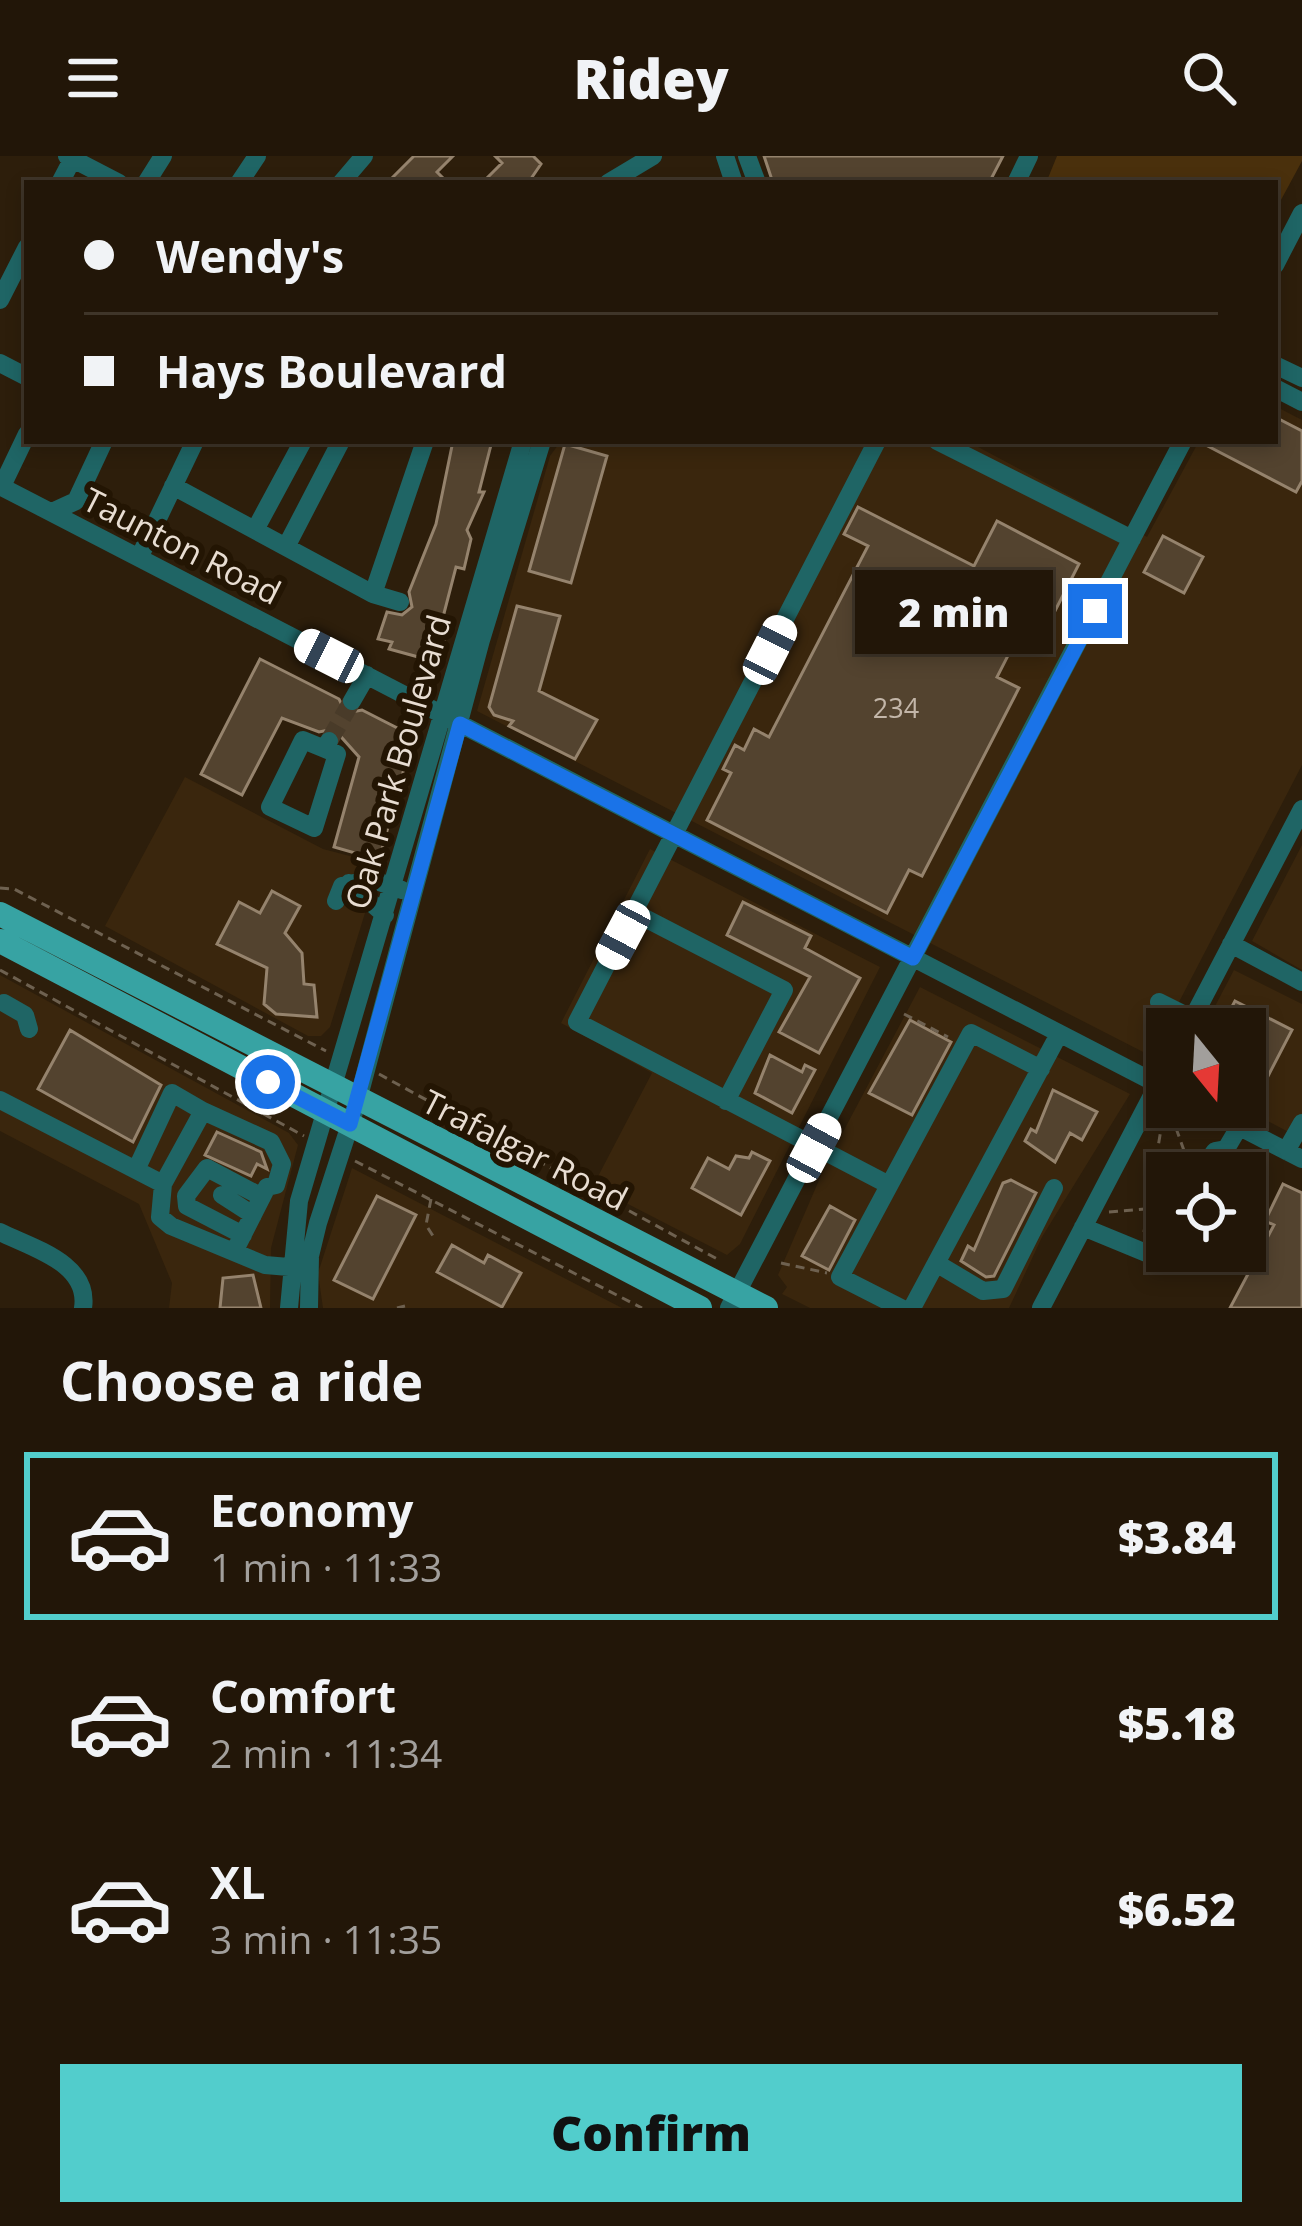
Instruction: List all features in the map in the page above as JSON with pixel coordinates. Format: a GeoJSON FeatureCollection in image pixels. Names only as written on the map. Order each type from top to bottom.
{"type":"FeatureCollection","features":[{"type":"Feature","properties":{"kind":"main road","name":"Trafalgar Road"},"geometry":{"type":"LineString","coordinates":[[0,914],[700,1308]]}},
{"type":"Feature","properties":{"kind":"main road","name":"Trafalgar Road"},"geometry":{"type":"LineString","coordinates":[[0,941],[734,1300],[766,1308]]}},
{"type":"Feature","properties":{"kind":"street"},"geometry":{"type":"LineString","coordinates":[[344,180],[364,156]]}},
{"type":"Feature","properties":{"kind":"street"},"geometry":{"type":"LineString","coordinates":[[613,180],[653,156]]}},
{"type":"Feature","properties":{"kind":"street"},"geometry":{"type":"LineString","coordinates":[[71,157],[113,180]]}},
{"type":"Feature","properties":{"kind":"street"},"geometry":{"type":"LineString","coordinates":[[1278,259],[1302,213]]}},
{"type":"Feature","properties":{"kind":"street"},"geometry":{"type":"LineString","coordinates":[[0,300],[24,253]]}},
{"type":"Feature","properties":{"kind":"street"},"geometry":{"type":"LineString","coordinates":[[1,486],[24,440]]}},
{"type":"Feature","properties":{"kind":"street"},"geometry":{"type":"LineString","coordinates":[[52,512],[76,500],[103,444]]}},
{"type":"Feature","properties":{"kind":"street"},"geometry":{"type":"LineString","coordinates":[[140,558],[193,444]]}},
{"type":"Feature","properties":{"kind":"street"},"geometry":{"type":"LineString","coordinates":[[255,530],[301,444]]}},
{"type":"Feature","properties":{"kind":"street"},"geometry":{"type":"LineString","coordinates":[[286,547],[339,444]]}},
{"type":"Feature","properties":{"kind":"street"},"geometry":{"type":"LineString","coordinates":[[373,594],[424,444]]}},
{"type":"Feature","properties":{"kind":"street","name":"Oak Park Boulevard"},"geometry":{"type":"LineString","coordinates":[[343,1106],[413,894],[522,444]]}},
{"type":"Feature","properties":{"kind":"street","name":"Oak Park Boulevard"},"geometry":{"type":"LineString","coordinates":[[343,1106],[394,887],[541,444]]}},
{"type":"Feature","properties":{"kind":"street"},"geometry":{"type":"LineString","coordinates":[[875,444],[577,1022],[889,1185]]}},
{"type":"Feature","properties":{"kind":"street"},"geometry":{"type":"LineString","coordinates":[[943,444],[1132,539]]}},
{"type":"Feature","properties":{"kind":"street"},"geometry":{"type":"LineString","coordinates":[[734,1300],[1181,444]]}},
{"type":"Feature","properties":{"kind":"street"},"geometry":{"type":"LineString","coordinates":[[172,485],[373,594],[400,602]]}},
{"type":"Feature","properties":{"kind":"street","name":"Taunton Road"},"geometry":{"type":"LineString","coordinates":[[1,486],[1059,1034],[1146,1072]]}},
{"type":"Feature","properties":{"kind":"street"},"geometry":{"type":"LineString","coordinates":[[352,701],[367,675]]}},
{"type":"Feature","properties":{"kind":"street"},"geometry":{"type":"LineString","coordinates":[[304,740],[327,745],[337,754],[314,828],[270,807],[304,740]]}},
{"type":"Feature","properties":{"kind":"street"},"geometry":{"type":"LineString","coordinates":[[1198,1008],[1302,809]]}},
{"type":"Feature","properties":{"kind":"street"},"geometry":{"type":"LineString","coordinates":[[336,901],[349,883],[371,879],[413,894]]}},
{"type":"Feature","properties":{"kind":"street"},"geometry":{"type":"LineString","coordinates":[[349,883],[386,915]]}},
{"type":"Feature","properties":{"kind":"street"},"geometry":{"type":"LineString","coordinates":[[635,913],[784,990],[726,1101]]}},
{"type":"Feature","properties":{"kind":"street"},"geometry":{"type":"LineString","coordinates":[[1231,944],[1302,982]]}},
{"type":"Feature","properties":{"kind":"street"},"geometry":{"type":"LineString","coordinates":[[1159,1002],[1167,1008]]}},
{"type":"Feature","properties":{"kind":"street"},"geometry":{"type":"LineString","coordinates":[[4,1003],[25,1015],[29,1029]]}},
{"type":"Feature","properties":{"kind":"street"},"geometry":{"type":"LineString","coordinates":[[902,1308],[840,1277],[971,1033],[1041,1069]]}},
{"type":"Feature","properties":{"kind":"street"},"geometry":{"type":"LineString","coordinates":[[912,1308],[1059,1034]]}},
{"type":"Feature","properties":{"kind":"street"},"geometry":{"type":"LineString","coordinates":[[136,1170],[172,1093],[277,1148],[281,1174],[238,1244]]}},
{"type":"Feature","properties":{"kind":"street"},"geometry":{"type":"LineString","coordinates":[[0,1100],[163,1184]]}},
{"type":"Feature","properties":{"kind":"street"},"geometry":{"type":"LineString","coordinates":[[289,1308],[298,1202],[343,1106]]}},
{"type":"Feature","properties":{"kind":"street"},"geometry":{"type":"LineString","coordinates":[[309,1308],[310,1256],[343,1106]]}},
{"type":"Feature","properties":{"kind":"street"},"geometry":{"type":"LineString","coordinates":[[203,1111],[163,1184],[163,1221],[238,1244]]}},
{"type":"Feature","properties":{"kind":"street"},"geometry":{"type":"LineString","coordinates":[[1041,1308],[1146,1112]]}},
{"type":"Feature","properties":{"kind":"street"},"geometry":{"type":"LineString","coordinates":[[1241,1128],[1294,1155],[1302,1123]]}},
{"type":"Feature","properties":{"kind":"street"},"geometry":{"type":"LineString","coordinates":[[1226,1152],[1238,1128]]}},
{"type":"Feature","properties":{"kind":"street"},"geometry":{"type":"LineString","coordinates":[[1214,1152],[1226,1149]]}},
{"type":"Feature","properties":{"kind":"street"},"geometry":{"type":"LineString","coordinates":[[261,1200],[207,1168],[186,1196],[187,1206],[265,1265],[289,1267]]}},
{"type":"Feature","properties":{"kind":"street"},"geometry":{"type":"LineString","coordinates":[[933,1268],[983,1291],[1004,1289],[1054,1187]]}},
{"type":"Feature","properties":{"kind":"street"},"geometry":{"type":"LineString","coordinates":[[221,1195],[261,1200]]}},
{"type":"Feature","properties":{"kind":"street"},"geometry":{"type":"LineString","coordinates":[[1082,1227],[1146,1250]]}},
{"type":"Feature","properties":{"kind":"street"},"geometry":{"type":"LineString","coordinates":[[0,1232],[68,1265],[81,1281],[83,1308]]}},
{"type":"Feature","properties":{"kind":"street"},"geometry":{"type":"LineString","coordinates":[[933,1268],[996,1308]]}},
{"type":"Feature","properties":{"kind":"path"},"geometry":{"type":"LineString","coordinates":[[0,887],[19,892],[328,1052]]}},
{"type":"Feature","properties":{"kind":"path"},"geometry":{"type":"LineString","coordinates":[[0,970],[308,1138]]}},
{"type":"Feature","properties":{"kind":"path"},"geometry":{"type":"LineString","coordinates":[[904,1014],[952,1039],[960,1024]]}},
{"type":"Feature","properties":{"kind":"path"},"geometry":{"type":"LineString","coordinates":[[388,1077],[718,1261]]}},
{"type":"Feature","properties":{"kind":"path"},"geometry":{"type":"LineString","coordinates":[[350,1159],[642,1308]]}},
{"type":"Feature","properties":{"kind":"path"},"geometry":{"type":"LineString","coordinates":[[431,1199],[426,1226],[433,1236]]}},
{"type":"Feature","properties":{"kind":"path"},"geometry":{"type":"LineString","coordinates":[[1108,1213],[1146,1208]]}},
{"type":"Feature","properties":{"kind":"path"},"geometry":{"type":"LineString","coordinates":[[1144,1232],[1146,1220]]}},
{"type":"Feature","properties":{"kind":"path"},"geometry":{"type":"LineString","coordinates":[[781,1263],[840,1277]]}},
{"type":"Feature","properties":{"kind":"path"},"geometry":{"type":"LineString","coordinates":[[397,1308],[405,1306]]}},
{"type":"Feature","properties":{"kind":"shaded area"},"geometry":{"type":"Polygon","coordinates":[[[1057,156],[1302,156],[1278,205],[1278,180],[1047,180],[1057,156]]]}},
{"type":"Feature","properties":{"kind":"shaded area"},"geometry":{"type":"Polygon","coordinates":[[[1278,408],[1302,420],[1302,765],[1176,1008],[1146,1008],[1146,1053],[477,711],[550,456],[559,444],[973,444],[1147,537],[1197,444],[1278,444],[1278,408]]]}},
{"type":"Feature","properties":{"kind":"shaded area"},"geometry":{"type":"Polygon","coordinates":[[[185,777],[323,849],[380,864],[330,1027],[321,1036],[308,1036],[105,926],[185,777]]]}},
{"type":"Feature","properties":{"kind":"shaded area"},"geometry":{"type":"Polygon","coordinates":[[[1302,845],[1302,970],[1252,941],[1302,845]]]}},
{"type":"Feature","properties":{"kind":"shaded area"},"geometry":{"type":"Polygon","coordinates":[[[650,849],[880,967],[740,1244],[727,1255],[593,1186],[652,1073],[561,1023],[650,849]]]}},
{"type":"Feature","properties":{"kind":"shaded area"},"geometry":{"type":"Polygon","coordinates":[[[1234,970],[1302,1004],[1302,1139],[1266,1120],[1266,1008],[1214,1008],[1234,970]]]}},
{"type":"Feature","properties":{"kind":"shaded area"},"geometry":{"type":"Polygon","coordinates":[[[0,975],[289,1133],[298,1145],[271,1248],[270,1308],[169,1308],[172,1283],[139,1204],[0,1131],[0,975]]]}},
{"type":"Feature","properties":{"kind":"shaded area"},"geometry":{"type":"Polygon","coordinates":[[[920,987],[1130,1094],[1042,1237],[1009,1308],[810,1308],[782,1294],[787,1287],[778,1275],[826,1164],[920,987]]]}},
{"type":"Feature","properties":{"kind":"shaded area"},"geometry":{"type":"Polygon","coordinates":[[[352,1168],[622,1308],[323,1308],[318,1273],[352,1168]]]}},
{"type":"Feature","properties":{"kind":"building"},"geometry":{"type":"Polygon","coordinates":[[[414,156],[453,156],[437,172],[445,180],[390,180],[414,156]]]}},
{"type":"Feature","properties":{"kind":"building"},"geometry":{"type":"Polygon","coordinates":[[[495,156],[533,156],[541,164],[530,180],[485,180],[502,163],[495,156]]]}},
{"type":"Feature","properties":{"kind":"building"},"geometry":{"type":"Polygon","coordinates":[[[764,156],[1003,156],[991,180],[772,180],[764,156]]]}},
{"type":"Feature","properties":{"kind":"building"},"geometry":{"type":"Polygon","coordinates":[[[1278,419],[1302,431],[1302,481],[1296,492],[1204,444],[1278,444],[1278,419]]]}},
{"type":"Feature","properties":{"kind":"building"},"geometry":{"type":"Polygon","coordinates":[[[452,444],[491,444],[479,492],[484,492],[467,530],[471,539],[464,569],[456,567],[442,621],[449,623],[440,656],[433,661],[389,649],[392,642],[378,639],[387,612],[402,615],[412,607],[409,592],[436,524],[452,444]]]}},
{"type":"Feature","properties":{"kind":"building"},"geometry":{"type":"Polygon","coordinates":[[[565,444],[607,456],[571,583],[529,571],[565,444]]]}},
{"type":"Feature","properties":{"kind":"building"},"geometry":{"type":"Polygon","coordinates":[[[858,507],[974,566],[997,521],[1079,564],[1055,611],[1036,601],[997,677],[1019,688],[922,876],[909,870],[887,913],[707,820],[731,773],[723,769],[735,745],[744,750],[754,729],[769,737],[868,546],[844,534],[858,507]]]}},
{"type":"Feature","properties":{"kind":"building"},"geometry":{"type":"Polygon","coordinates":[[[1163,536],[1203,557],[1184,593],[1144,572],[1163,536]]]}},
{"type":"Feature","properties":{"kind":"building"},"geometry":{"type":"Polygon","coordinates":[[[517,606],[560,616],[539,691],[597,720],[575,759],[509,726],[513,721],[494,715],[489,707],[517,606]]]}},
{"type":"Feature","properties":{"kind":"building"},"geometry":{"type":"Polygon","coordinates":[[[260,659],[339,699],[346,713],[362,710],[413,736],[379,860],[334,847],[359,757],[334,729],[319,732],[282,718],[242,795],[201,774],[260,659]]]}},
{"type":"Feature","properties":{"kind":"building"},"geometry":{"type":"Polygon","coordinates":[[[272,891],[300,906],[285,933],[302,953],[304,984],[314,985],[317,1017],[276,1014],[264,1004],[267,968],[217,944],[239,902],[260,913],[272,891]]]}},
{"type":"Feature","properties":{"kind":"building"},"geometry":{"type":"Polygon","coordinates":[[[743,902],[811,936],[805,948],[860,978],[819,1053],[779,1032],[810,977],[727,935],[743,902]]]}},
{"type":"Feature","properties":{"kind":"building"},"geometry":{"type":"Polygon","coordinates":[[[1266,1017],[1292,1030],[1266,1080],[1266,1017]]]}},
{"type":"Feature","properties":{"kind":"building"},"geometry":{"type":"Polygon","coordinates":[[[910,1020],[951,1042],[912,1115],[869,1093],[910,1020]]]}},
{"type":"Feature","properties":{"kind":"building"},"geometry":{"type":"Polygon","coordinates":[[[70,1030],[161,1085],[133,1142],[38,1089],[70,1030]]]}},
{"type":"Feature","properties":{"kind":"building"},"geometry":{"type":"Polygon","coordinates":[[[770,1055],[802,1072],[805,1065],[815,1070],[792,1113],[755,1093],[770,1055]]]}},
{"type":"Feature","properties":{"kind":"building"},"geometry":{"type":"Polygon","coordinates":[[[1053,1090],[1097,1112],[1082,1140],[1070,1133],[1055,1162],[1025,1141],[1031,1129],[1036,1132],[1053,1090]]]}},
{"type":"Feature","properties":{"kind":"building"},"geometry":{"type":"Polygon","coordinates":[[[217,1132],[261,1152],[267,1169],[257,1164],[251,1176],[205,1155],[217,1132]]]}},
{"type":"Feature","properties":{"kind":"building"},"geometry":{"type":"Polygon","coordinates":[[[752,1152],[770,1161],[741,1215],[692,1188],[708,1158],[729,1169],[736,1156],[749,1158],[752,1152]]]}},
{"type":"Feature","properties":{"kind":"building"},"geometry":{"type":"Polygon","coordinates":[[[1011,1180],[1036,1193],[994,1276],[986,1277],[961,1261],[968,1246],[974,1250],[1003,1183],[1011,1180]]]}},
{"type":"Feature","properties":{"kind":"building"},"geometry":{"type":"Polygon","coordinates":[[[1283,1184],[1302,1193],[1302,1308],[1230,1308],[1249,1272],[1266,1272],[1266,1240],[1274,1225],[1266,1219],[1283,1184]]]}},
{"type":"Feature","properties":{"kind":"building"},"geometry":{"type":"Polygon","coordinates":[[[377,1196],[416,1215],[373,1299],[334,1280],[377,1196]]]}},
{"type":"Feature","properties":{"kind":"building"},"geometry":{"type":"Polygon","coordinates":[[[830,1206],[855,1220],[829,1270],[802,1256],[830,1206]]]}},
{"type":"Feature","properties":{"kind":"building"},"geometry":{"type":"Polygon","coordinates":[[[452,1245],[484,1263],[488,1255],[521,1273],[502,1307],[437,1272],[452,1245]]]}},
{"type":"Feature","properties":{"kind":"building"},"geometry":{"type":"Polygon","coordinates":[[[253,1275],[261,1308],[220,1308],[223,1278],[253,1275]]]}},
{"type":"Feature","properties":{"kind":"tunnel"},"geometry":{"type":"LineString","coordinates":[[329,741],[352,701]]}},
{"type":"Feature","properties":{"kind":"route"},"geometry":{"type":"LineString","coordinates":[[268,1082],[350,1124],[460,724],[913,958],[1095,611]]}}]}
